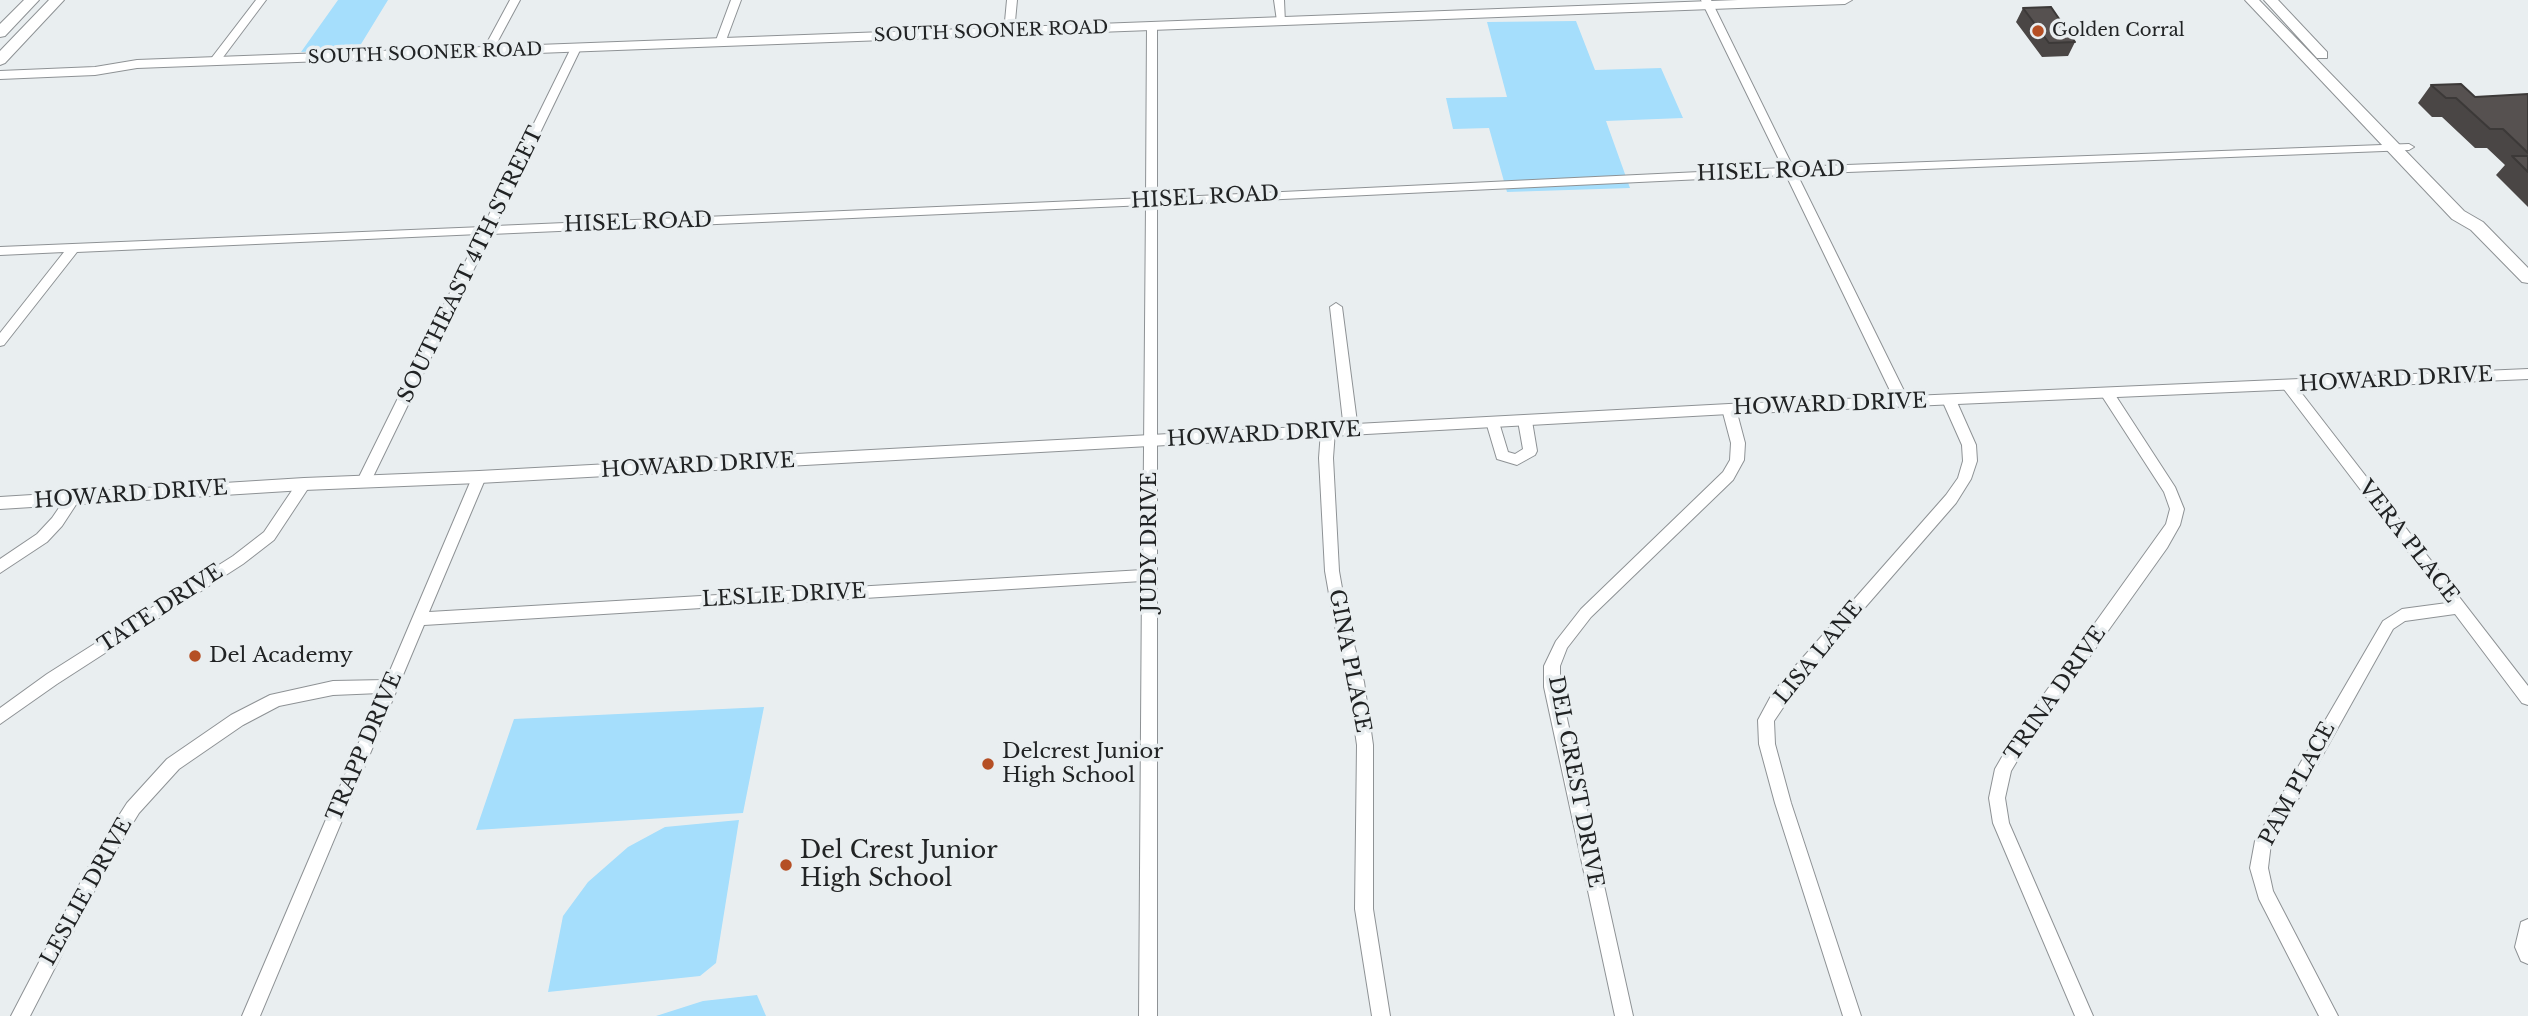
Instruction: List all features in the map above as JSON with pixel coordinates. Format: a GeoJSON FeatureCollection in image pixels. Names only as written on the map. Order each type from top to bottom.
{"type":"FeatureCollection","features":[{"type":"Feature","properties":{"kind":"main road"},"geometry":{"type":"LineString","coordinates":[[0,33],[32,0]]}},
{"type":"Feature","properties":{"kind":"main road"},"geometry":{"type":"LineString","coordinates":[[0,62],[58,0]]}},
{"type":"Feature","properties":{"kind":"main road","name":"SOUTH SOONER ROAD"},"geometry":{"type":"LineString","coordinates":[[0,62],[214,62],[1707,3],[1845,0]]}},
{"type":"Feature","properties":{"kind":"main road"},"geometry":{"type":"LineString","coordinates":[[2252,0],[2346,97],[2402,148]]}},
{"type":"Feature","properties":{"kind":"main road"},"geometry":{"type":"LineString","coordinates":[[2274,1],[2362,97],[2458,215],[2477,226],[2528,278]]}},
{"type":"Feature","properties":{"kind":"main road","name":"SOUTH SOONER ROAD"},"geometry":{"type":"LineString","coordinates":[[0,75],[95,71],[137,64]]}},
{"type":"Feature","properties":{"kind":"main road"},"geometry":{"type":"LineString","coordinates":[[2346,97],[2362,97]]}},
{"type":"Feature","properties":{"kind":"street"},"geometry":{"type":"LineString","coordinates":[[214,62],[261,0]]}},
{"type":"Feature","properties":{"kind":"street"},"geometry":{"type":"LineString","coordinates":[[487,51],[515,0]]}},
{"type":"Feature","properties":{"kind":"street"},"geometry":{"type":"LineString","coordinates":[[720,43],[736,0]]}},
{"type":"Feature","properties":{"kind":"street"},"geometry":{"type":"LineString","coordinates":[[1009,32],[1012,0]]}},
{"type":"Feature","properties":{"kind":"street"},"geometry":{"type":"LineString","coordinates":[[1279,0],[1282,21]]}},
{"type":"Feature","properties":{"kind":"street"},"geometry":{"type":"LineString","coordinates":[[1707,3],[1903,403]]}},
{"type":"Feature","properties":{"kind":"street","name":"JUDY DRIVE"},"geometry":{"type":"LineString","coordinates":[[1148,1016],[1152,26]]}},
{"type":"Feature","properties":{"kind":"street","name":"SOUTHEAST 4TH STREET"},"geometry":{"type":"LineString","coordinates":[[364,481],[576,48]]}},
{"type":"Feature","properties":{"kind":"street","name":"HISEL ROAD"},"geometry":{"type":"LineString","coordinates":[[0,251],[1790,171],[2402,148]]}},
{"type":"Feature","properties":{"kind":"street"},"geometry":{"type":"LineString","coordinates":[[0,342],[74,247]]}},
{"type":"Feature","properties":{"kind":"street"},"geometry":{"type":"LineString","coordinates":[[1336,307],[1351,430]]}},
{"type":"Feature","properties":{"kind":"street","name":"HOWARD DRIVE"},"geometry":{"type":"LineString","coordinates":[[0,503],[304,484],[479,477],[1493,422],[2528,374]]}},
{"type":"Feature","properties":{"kind":"street","name":"VERA PLACE"},"geometry":{"type":"LineString","coordinates":[[2288,385],[2528,698]]}},
{"type":"Feature","properties":{"kind":"street","name":"TRINA DRIVE"},"geometry":{"type":"LineString","coordinates":[[2084,1016],[2001,823],[1997,798],[2003,769],[2020,741],[2173,525],[2177,509],[2170,491],[2108,393]]}},
{"type":"Feature","properties":{"kind":"street","name":"LISA LANE"},"geometry":{"type":"LineString","coordinates":[[1852,1016],[1783,803],[1767,744],[1766,720],[1796,676],[1951,499],[1964,479],[1970,461],[1969,445],[1949,400]]}},
{"type":"Feature","properties":{"kind":"street","name":"DEL CREST DRIVE"},"geometry":{"type":"LineString","coordinates":[[1624,1016],[1552,687],[1552,666],[1561,645],[1586,613],[1728,476],[1737,460],[1738,443],[1729,410]]}},
{"type":"Feature","properties":{"kind":"street"},"geometry":{"type":"LineString","coordinates":[[1493,422],[1502,455],[1517,460],[1530,451],[1525,421]]}},
{"type":"Feature","properties":{"kind":"street","name":"GINA PLACE"},"geometry":{"type":"LineString","coordinates":[[1328,431],[1326,458],[1332,571],[1356,682],[1365,745],[1364,909],[1381,1016]]}},
{"type":"Feature","properties":{"kind":"street","name":"TRAPP DRIVE"},"geometry":{"type":"LineString","coordinates":[[251,1016],[479,477]]}},
{"type":"Feature","properties":{"kind":"street","name":"TATE DRIVE"},"geometry":{"type":"LineString","coordinates":[[0,717],[52,679],[238,560],[269,536],[304,484]]}},
{"type":"Feature","properties":{"kind":"street"},"geometry":{"type":"LineString","coordinates":[[0,567],[42,538],[72,500]]}},
{"type":"Feature","properties":{"kind":"street","name":"LESLIE DRIVE"},"geometry":{"type":"LineString","coordinates":[[418,619],[1150,575]]}},
{"type":"Feature","properties":{"kind":"street","name":"PAM PLACE"},"geometry":{"type":"LineString","coordinates":[[2329,1016],[2266,893],[2259,868],[2263,841],[2388,625],[2402,615],[2459,608]]}},
{"type":"Feature","properties":{"kind":"street","name":"LESLIE DRIVE"},"geometry":{"type":"LineString","coordinates":[[20,1016],[106,851],[133,808],[173,764],[237,720],[276,700],[333,688],[390,686]]}},
{"type":"Feature","properties":{"kind":"street"},"geometry":{"type":"LineString","coordinates":[[2528,929],[2525,947],[2528,954]]}},
{"type":"Feature","properties":{"kind":"shaded area"},"geometry":{"type":"Polygon","coordinates":[[[338,0],[388,0],[358,49],[301,52],[338,0]]]}},
{"type":"Feature","properties":{"kind":"shaded area"},"geometry":{"type":"Polygon","coordinates":[[[1576,21],[1595,70],[1661,68],[1683,118],[1606,121],[1630,188],[1507,192],[1489,128],[1453,129],[1446,98],[1507,97],[1487,22],[1576,21]]]}},
{"type":"Feature","properties":{"kind":"shaded area"},"geometry":{"type":"Polygon","coordinates":[[[764,707],[743,813],[476,830],[514,719],[764,707]]]}},
{"type":"Feature","properties":{"kind":"shaded area"},"geometry":{"type":"Polygon","coordinates":[[[739,820],[716,963],[700,976],[548,992],[563,916],[588,882],[628,847],[665,827],[739,820]]]}},
{"type":"Feature","properties":{"kind":"shaded area"},"geometry":{"type":"Polygon","coordinates":[[[757,995],[766,1016],[656,1016],[703,1001],[757,995]]]}},
{"type":"Feature","properties":{"kind":"building"},"geometry":{"type":"Polygon","coordinates":[[[2051,7],[2075,42],[2049,43],[2023,8],[2051,7]]]}},
{"type":"Feature","properties":{"kind":"building"},"geometry":{"type":"Polygon","coordinates":[[[2461,84],[2475,97],[2528,94],[2528,153],[2503,129],[2490,129],[2456,98],[2446,98],[2431,85],[2461,84]]]}},
{"type":"Feature","properties":{"kind":"building"},"geometry":{"type":"Polygon","coordinates":[[[2512,156],[2528,156],[2528,172],[2512,156]]]}},
{"type":"Feature","properties":{"kind":"place","name":"Golden Corral"},"geometry":{"type":"Point","coordinates":[2038,31]}},
{"type":"Feature","properties":{"kind":"place","name":"Del Academy"},"geometry":{"type":"Point","coordinates":[195,656]}},
{"type":"Feature","properties":{"kind":"place","name":"Delcrest Junior High School"},"geometry":{"type":"Point","coordinates":[988,764]}},
{"type":"Feature","properties":{"kind":"place","name":"Del Crest Junior High School"},"geometry":{"type":"Point","coordinates":[786,865]}}]}
